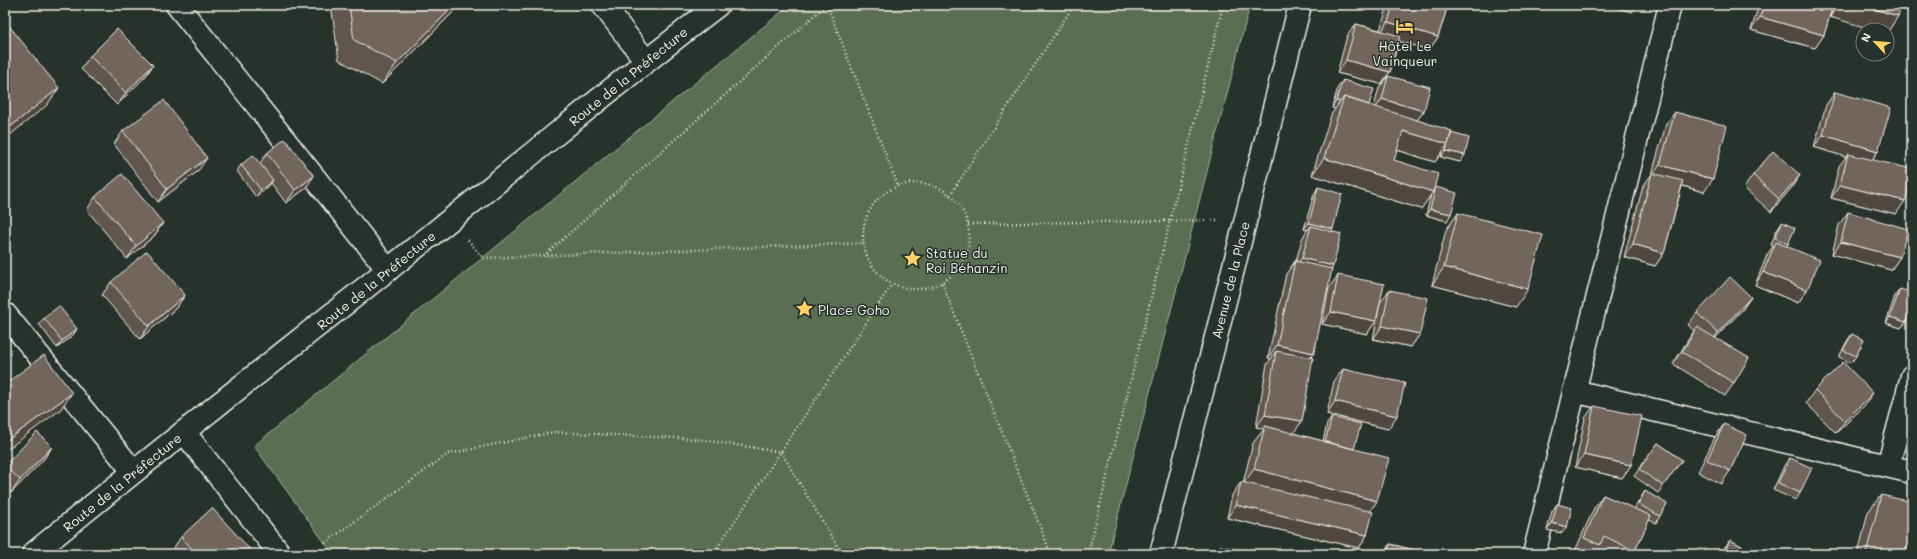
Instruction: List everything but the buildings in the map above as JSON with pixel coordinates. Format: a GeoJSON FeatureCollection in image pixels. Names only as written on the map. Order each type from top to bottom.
{"type":"FeatureCollection","features":[{"type":"Feature","properties":{"kind":"street"},"geometry":{"type":"LineString","coordinates":[[177,5],[388,270]]}},
{"type":"Feature","properties":{"kind":"street"},"geometry":{"type":"LineString","coordinates":[[603,5],[646,61]]}},
{"type":"Feature","properties":{"kind":"street","name":"Route de la Préfecture"},"geometry":{"type":"LineString","coordinates":[[33,554],[133,471],[388,270],[646,61],[718,5]]}},
{"type":"Feature","properties":{"kind":"street","name":"Avenue de la Place"},"geometry":{"type":"LineString","coordinates":[[1161,554],[1300,5]]}},
{"type":"Feature","properties":{"kind":"street"},"geometry":{"type":"LineString","coordinates":[[1534,554],[1670,5]]}},
{"type":"Feature","properties":{"kind":"street"},"geometry":{"type":"LineString","coordinates":[[5,314],[133,471]]}},
{"type":"Feature","properties":{"kind":"street"},"geometry":{"type":"LineString","coordinates":[[1888,466],[1912,376]]}},
{"type":"Feature","properties":{"kind":"street"},"geometry":{"type":"LineString","coordinates":[[1574,391],[1912,472]]}},
{"type":"Feature","properties":{"kind":"street"},"geometry":{"type":"LineString","coordinates":[[184,432],[280,554]]}},
{"type":"Feature","properties":{"kind":"path"},"geometry":{"type":"LineString","coordinates":[[544,256],[826,5],[898,186]]}},
{"type":"Feature","properties":{"kind":"path"},"geometry":{"type":"LineString","coordinates":[[950,195],[1074,5]]}},
{"type":"Feature","properties":{"kind":"path"},"geometry":{"type":"LineString","coordinates":[[1088,554],[1223,5]]}},
{"type":"Feature","properties":{"kind":"path"},"geometry":{"type":"LineString","coordinates":[[916,183],[934,186],[950,195],[962,208],[968,224],[969,241],[965,258],[955,272],[946,279],[926,289],[908,289],[892,284],[879,274],[869,260],[864,243],[864,226],[870,210],[883,196],[898,186],[916,183]]}},
{"type":"Feature","properties":{"kind":"path"},"geometry":{"type":"LineString","coordinates":[[968,224],[1245,219]]}},
{"type":"Feature","properties":{"kind":"path"},"geometry":{"type":"LineString","coordinates":[[450,220],[483,258],[864,243]]}},
{"type":"Feature","properties":{"kind":"path"},"geometry":{"type":"LineString","coordinates":[[942,283],[1051,554]]}},
{"type":"Feature","properties":{"kind":"path"},"geometry":{"type":"LineString","coordinates":[[713,554],[892,284]]}},
{"type":"Feature","properties":{"kind":"path"},"geometry":{"type":"LineString","coordinates":[[325,543],[448,454],[554,432],[697,439],[781,452]]}},
{"type":"Feature","properties":{"kind":"path"},"geometry":{"type":"LineString","coordinates":[[781,452],[842,554]]}},
{"type":"Feature","properties":{"kind":"green space"},"geometry":{"type":"Polygon","coordinates":[[[790,5],[1250,5],[1108,554],[333,554],[254,446],[790,5]]]}},
{"type":"Feature","properties":{"kind":"place","name":"Hôtel Le Vainqueur"},"geometry":{"type":"Point","coordinates":[1405,26]}},
{"type":"Feature","properties":{"kind":"place","name":"Statue du Roi Béhanzin"},"geometry":{"type":"Point","coordinates":[913,259]}},
{"type":"Feature","properties":{"kind":"place","name":"Place Goho"},"geometry":{"type":"Point","coordinates":[805,309]}}]}
